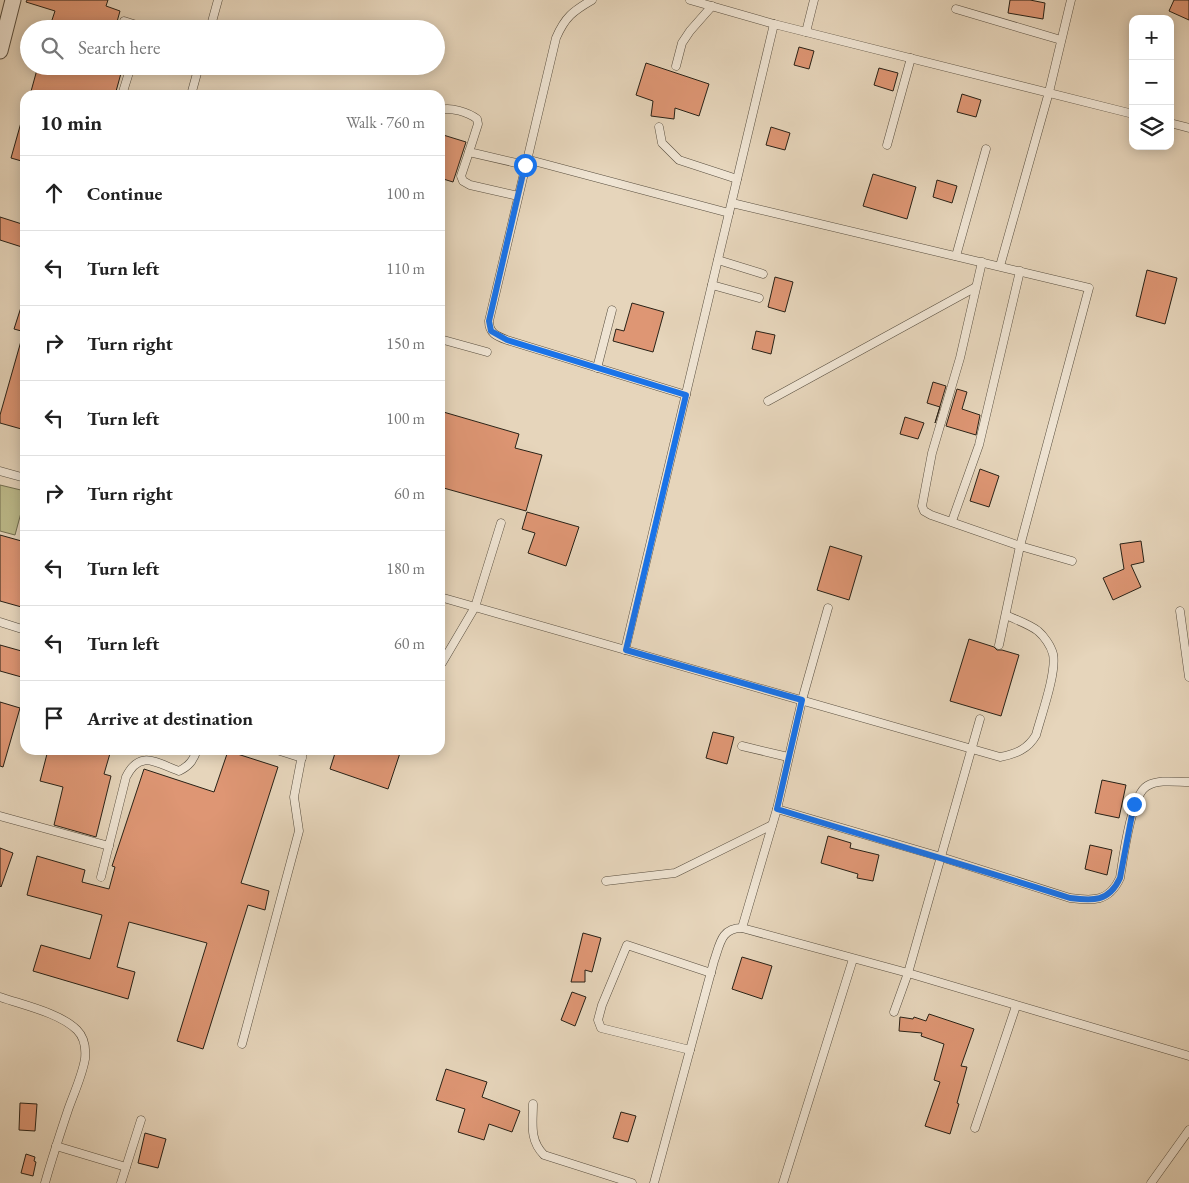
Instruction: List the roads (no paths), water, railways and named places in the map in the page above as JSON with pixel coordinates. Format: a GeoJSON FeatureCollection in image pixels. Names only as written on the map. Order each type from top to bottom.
{"type":"FeatureCollection","features":[{"type":"Feature","properties":{"kind":"street"},"geometry":{"type":"LineString","coordinates":[[0,51],[13,0]]}},
{"type":"Feature","properties":{"kind":"lane"},"geometry":{"type":"LineString","coordinates":[[212,20],[218,0]]}},
{"type":"Feature","properties":{"kind":"lane"},"geometry":{"type":"LineString","coordinates":[[592,0],[577,8],[562,23],[556,38],[489,321],[491,331],[507,340],[686,395]]}},
{"type":"Feature","properties":{"kind":"lane"},"geometry":{"type":"LineString","coordinates":[[690,0],[774,24],[1129,113]]}},
{"type":"Feature","properties":{"kind":"lane"},"geometry":{"type":"LineString","coordinates":[[806,32],[814,0]]}},
{"type":"Feature","properties":{"kind":"lane"},"geometry":{"type":"LineString","coordinates":[[1000,266],[1049,92],[1070,0]]}},
{"type":"Feature","properties":{"kind":"lane"},"geometry":{"type":"LineString","coordinates":[[676,66],[682,43],[712,6]]}},
{"type":"Feature","properties":{"kind":"lane"},"geometry":{"type":"LineString","coordinates":[[956,9],[1061,40]]}},
{"type":"Feature","properties":{"kind":"lane"},"geometry":{"type":"LineString","coordinates":[[626,650],[774,24]]}},
{"type":"Feature","properties":{"kind":"lane"},"geometry":{"type":"LineString","coordinates":[[887,145],[911,58]]}},
{"type":"Feature","properties":{"kind":"lane"},"geometry":{"type":"LineString","coordinates":[[124,90],[128,75]]}},
{"type":"Feature","properties":{"kind":"lane"},"geometry":{"type":"LineString","coordinates":[[192,90],[197,75]]}},
{"type":"Feature","properties":{"kind":"lane"},"geometry":{"type":"LineString","coordinates":[[445,109],[462,112],[477,119],[478,124],[461,176],[462,181],[470,185],[518,196]]}},
{"type":"Feature","properties":{"kind":"lane"},"geometry":{"type":"LineString","coordinates":[[1174,124],[1189,128]]}},
{"type":"Feature","properties":{"kind":"lane"},"geometry":{"type":"LineString","coordinates":[[660,127],[662,143],[679,160],[737,179]]}},
{"type":"Feature","properties":{"kind":"lane"},"geometry":{"type":"LineString","coordinates":[[956,256],[986,149]]}},
{"type":"Feature","properties":{"kind":"lane"},"geometry":{"type":"LineString","coordinates":[[469,152],[526,162],[729,213]]}},
{"type":"Feature","properties":{"kind":"lane"},"geometry":{"type":"LineString","coordinates":[[732,203],[1089,288],[1020,546],[999,645]]}},
{"type":"Feature","properties":{"kind":"lane"},"geometry":{"type":"LineString","coordinates":[[718,260],[763,274]]}},
{"type":"Feature","properties":{"kind":"lane"},"geometry":{"type":"LineString","coordinates":[[982,262],[960,358],[932,453],[922,506],[924,511],[930,515],[1020,546],[1072,560]]}},
{"type":"Feature","properties":{"kind":"lane"},"geometry":{"type":"LineString","coordinates":[[952,521],[979,445],[1020,271]]}},
{"type":"Feature","properties":{"kind":"lane"},"geometry":{"type":"LineString","coordinates":[[712,285],[759,298]]}},
{"type":"Feature","properties":{"kind":"lane"},"geometry":{"type":"LineString","coordinates":[[768,401],[976,287]]}},
{"type":"Feature","properties":{"kind":"lane"},"geometry":{"type":"LineString","coordinates":[[597,368],[612,310]]}},
{"type":"Feature","properties":{"kind":"lane"},"geometry":{"type":"LineString","coordinates":[[445,340],[486,352]]}},
{"type":"Feature","properties":{"kind":"lane"},"geometry":{"type":"LineString","coordinates":[[0,471],[20,477]]}},
{"type":"Feature","properties":{"kind":"lane"},"geometry":{"type":"LineString","coordinates":[[445,658],[475,607],[501,523]]}},
{"type":"Feature","properties":{"kind":"lane"},"geometry":{"type":"LineString","coordinates":[[445,598],[1000,757],[1021,751],[1030,744],[1036,735],[1053,670],[1053,654],[1038,631],[1006,615]]}},
{"type":"Feature","properties":{"kind":"lane"},"geometry":{"type":"LineString","coordinates":[[742,928],[777,809],[802,700],[828,608]]}},
{"type":"Feature","properties":{"kind":"lane"},"geometry":{"type":"LineString","coordinates":[[1180,611],[1189,677]]}},
{"type":"Feature","properties":{"kind":"lane"},"geometry":{"type":"LineString","coordinates":[[0,622],[20,628]]}},
{"type":"Feature","properties":{"kind":"lane"},"geometry":{"type":"LineString","coordinates":[[894,1012],[908,974],[980,719]]}},
{"type":"Feature","properties":{"kind":"lane"},"geometry":{"type":"LineString","coordinates":[[742,746],[788,757]]}},
{"type":"Feature","properties":{"kind":"lane"},"geometry":{"type":"LineString","coordinates":[[101,877],[126,777],[131,766],[138,761],[148,760],[178,771],[190,764],[194,755]]}},
{"type":"Feature","properties":{"kind":"lane"},"geometry":{"type":"LineString","coordinates":[[242,1044],[299,831],[294,797],[302,755]]}},
{"type":"Feature","properties":{"kind":"lane"},"geometry":{"type":"LineString","coordinates":[[777,809],[941,857],[1070,898],[1086,900],[1097,899],[1108,894],[1116,887],[1120,878],[1134,804],[1140,792],[1146,786],[1155,783],[1188,779]]}},
{"type":"Feature","properties":{"kind":"lane"},"geometry":{"type":"LineString","coordinates":[[0,816],[110,846]]}},
{"type":"Feature","properties":{"kind":"lane"},"geometry":{"type":"LineString","coordinates":[[606,881],[675,873],[772,825]]}},
{"type":"Feature","properties":{"kind":"lane"},"geometry":{"type":"LineString","coordinates":[[654,1183],[721,941],[725,934],[735,928],[742,928],[908,974],[1189,1056]]}},
{"type":"Feature","properties":{"kind":"lane"},"geometry":{"type":"LineString","coordinates":[[690,1050],[601,1028],[598,1020],[602,1005],[627,945],[711,973]]}},
{"type":"Feature","properties":{"kind":"lane"},"geometry":{"type":"LineString","coordinates":[[783,1183],[853,959]]}},
{"type":"Feature","properties":{"kind":"lane"},"geometry":{"type":"LineString","coordinates":[[0,997],[66,1022],[78,1031],[85,1044],[85,1058],[81,1072],[45,1183]]}},
{"type":"Feature","properties":{"kind":"lane"},"geometry":{"type":"LineString","coordinates":[[975,1128],[1016,1006]]}},
{"type":"Feature","properties":{"kind":"lane"},"geometry":{"type":"LineString","coordinates":[[533,1104],[533,1134],[536,1147],[544,1155],[632,1183]]}},
{"type":"Feature","properties":{"kind":"lane"},"geometry":{"type":"LineString","coordinates":[[121,1183],[141,1120]]}},
{"type":"Feature","properties":{"kind":"lane"},"geometry":{"type":"LineString","coordinates":[[1151,1183],[1189,1130]]}},
{"type":"Feature","properties":{"kind":"lane"},"geometry":{"type":"LineString","coordinates":[[56,1146],[126,1167]]}}]}
